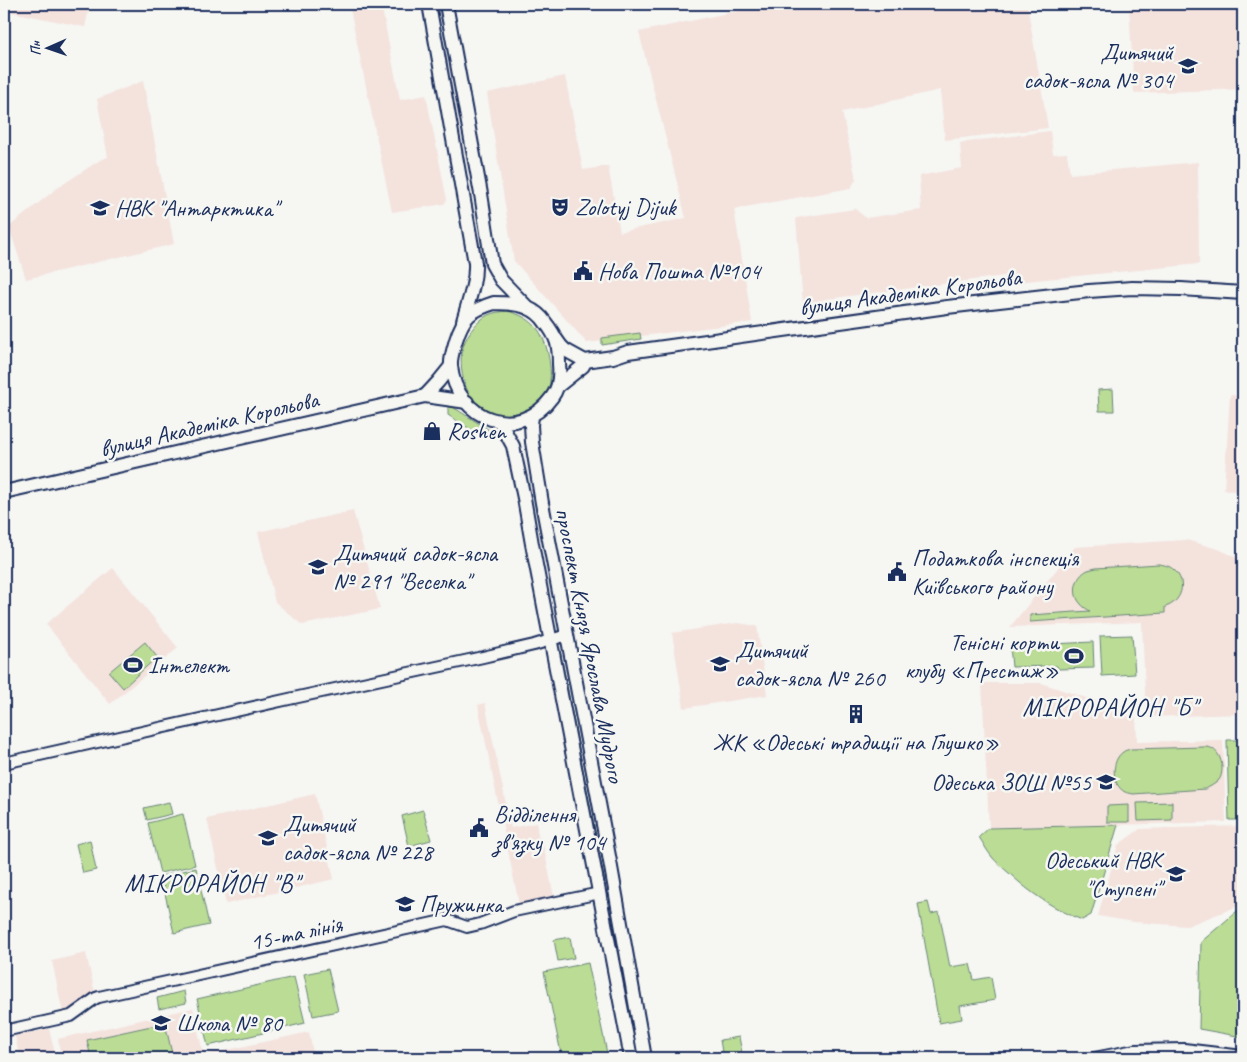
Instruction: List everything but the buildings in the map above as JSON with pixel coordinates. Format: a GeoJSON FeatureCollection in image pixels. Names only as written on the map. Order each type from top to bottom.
{"type":"FeatureCollection","features":[{"type":"Feature","properties":{"kind":"main road"},"geometry":{"type":"LineString","coordinates":[[429,4],[475,263],[473,284],[454,346],[451,366],[458,392],[472,409],[480,415],[500,422],[520,421],[532,416],[554,395],[558,386],[559,353],[554,333],[540,316],[527,307],[501,280],[492,264],[446,4]]}},
{"type":"Feature","properties":{"kind":"main road","name":"вулиця Академіка Корольова"},"geometry":{"type":"LineString","coordinates":[[585,361],[613,357],[628,352],[928,310],[1089,291],[1132,288],[1243,293]]}},
{"type":"Feature","properties":{"kind":"main road"},"geometry":{"type":"LineString","coordinates":[[462,324],[470,314],[480,307],[494,303],[527,307]]}},
{"type":"Feature","properties":{"kind":"main road"},"geometry":{"type":"LineString","coordinates":[[556,339],[565,350],[585,361],[583,366],[558,386]]}},
{"type":"Feature","properties":{"kind":"main road"},"geometry":{"type":"LineString","coordinates":[[425,396],[451,366]]}},
{"type":"Feature","properties":{"kind":"main road","name":"вулиця Академіка Корольова"},"geometry":{"type":"LineString","coordinates":[[4,492],[425,396],[467,402]]}},
{"type":"Feature","properties":{"kind":"main road","name":"проспект Князя Ярослава Мудрого"},"geometry":{"type":"LineString","coordinates":[[532,416],[532,442],[542,503],[645,1058]]}},
{"type":"Feature","properties":{"kind":"main road","name":"проспект Князя Ярослава Мудрого"},"geometry":{"type":"LineString","coordinates":[[500,422],[513,446],[631,1058]]}},
{"type":"Feature","properties":{"kind":"main road"},"geometry":{"type":"LineString","coordinates":[[600,892],[615,890]]}},
{"type":"Feature","properties":{"kind":"street"},"geometry":{"type":"LineString","coordinates":[[4,763],[288,698],[483,657],[567,635]]}},
{"type":"Feature","properties":{"kind":"street","name":"15-та лінія"},"geometry":{"type":"LineString","coordinates":[[4,1031],[71,1016],[96,998],[447,920],[467,926],[480,924],[514,911],[600,892]]}},
{"type":"Feature","properties":{"kind":"street"},"geometry":{"type":"LineString","coordinates":[[1094,1058],[1135,1050],[1184,1049],[1243,1056]]}},
{"type":"Feature","properties":{"kind":"shaded area"},"geometry":{"type":"Polygon","coordinates":[[[13,4],[90,4],[85,27],[12,12],[13,4]]]}},
{"type":"Feature","properties":{"kind":"shaded area"},"geometry":{"type":"Polygon","coordinates":[[[349,4],[381,4],[400,100],[426,95],[447,200],[444,204],[392,212],[349,4]]]}},
{"type":"Feature","properties":{"kind":"shaded area"},"geometry":{"type":"Polygon","coordinates":[[[770,4],[1027,4],[1048,128],[945,140],[940,90],[842,112],[856,179],[851,188],[734,209],[752,322],[587,343],[514,261],[487,93],[565,76],[583,170],[608,166],[620,232],[686,218],[639,32],[770,4]]]}},
{"type":"Feature","properties":{"kind":"shaded area","name":"Дитячий садок-ясла № 304"},"geometry":{"type":"Polygon","coordinates":[[[1129,4],[1243,4],[1243,89],[1134,93],[1129,4]]]}},
{"type":"Feature","properties":{"kind":"shaded area","name":"НВК \"Антарктика\""},"geometry":{"type":"Polygon","coordinates":[[[143,81],[174,244],[26,279],[9,227],[56,189],[100,160],[108,157],[97,99],[143,81]]]}},
{"type":"Feature","properties":{"kind":"shaded area"},"geometry":{"type":"Polygon","coordinates":[[[1050,131],[1053,154],[1067,153],[1070,174],[1198,162],[1199,264],[1005,283],[1004,276],[826,299],[803,304],[796,218],[855,209],[866,218],[921,210],[919,176],[962,168],[960,143],[1050,131]]]}},
{"type":"Feature","properties":{"kind":"shaded area"},"geometry":{"type":"Polygon","coordinates":[[[1230,395],[1243,396],[1243,492],[1224,490],[1230,395]]]}},
{"type":"Feature","properties":{"kind":"shaded area","name":"Дитячий садок-ясла № 291 \"Веселка\""},"geometry":{"type":"Polygon","coordinates":[[[353,511],[380,609],[302,625],[275,602],[258,532],[353,511]]]}},
{"type":"Feature","properties":{"kind":"shaded area"},"geometry":{"type":"Polygon","coordinates":[[[1186,540],[1218,549],[1243,560],[1243,714],[1146,717],[1142,622],[1010,627],[1075,547],[1186,540]]]}},
{"type":"Feature","properties":{"kind":"shaded area"},"geometry":{"type":"Polygon","coordinates":[[[113,568],[178,648],[110,704],[46,624],[113,568]]]}},
{"type":"Feature","properties":{"kind":"shaded area","name":"Дитячий садок-ясла № 260"},"geometry":{"type":"Polygon","coordinates":[[[737,623],[757,626],[767,695],[684,708],[672,633],[737,623]]]}},
{"type":"Feature","properties":{"kind":"shaded area","name":"Одеська ЗОШ №55"},"geometry":{"type":"Polygon","coordinates":[[[982,683],[1041,683],[1098,702],[1136,718],[1137,742],[1223,740],[1226,822],[989,828],[982,683]]]}},
{"type":"Feature","properties":{"kind":"shaded area"},"geometry":{"type":"Polygon","coordinates":[[[485,703],[511,828],[536,823],[539,840],[542,839],[554,897],[519,904],[478,705],[485,703]]]}},
{"type":"Feature","properties":{"kind":"shaded area","name":"Дитячий садок-ясла № 228"},"geometry":{"type":"Polygon","coordinates":[[[315,794],[334,879],[226,904],[207,819],[315,794]]]}},
{"type":"Feature","properties":{"kind":"shaded area","name":"Одеський НВК \"Ступені\""},"geometry":{"type":"Polygon","coordinates":[[[1243,826],[1243,903],[1241,905],[1187,926],[1134,922],[1098,916],[1118,845],[1140,829],[1243,826]]]}},
{"type":"Feature","properties":{"kind":"shaded area"},"geometry":{"type":"Polygon","coordinates":[[[86,953],[96,998],[64,1018],[52,961],[86,953]]]}},
{"type":"Feature","properties":{"kind":"shaded area","name":"Школа № 80"},"geometry":{"type":"Polygon","coordinates":[[[193,1008],[204,1058],[61,1058],[58,1039],[193,1008]]]}},
{"type":"Feature","properties":{"kind":"shaded area"},"geometry":{"type":"Polygon","coordinates":[[[49,1029],[56,1058],[20,1058],[15,1036],[49,1029]]]}},
{"type":"Feature","properties":{"kind":"shaded area"},"geometry":{"type":"Polygon","coordinates":[[[309,1032],[314,1058],[210,1058],[209,1054],[309,1032]]]}},
{"type":"Feature","properties":{"kind":"green space"},"geometry":{"type":"Polygon","coordinates":[[[507,311],[526,319],[540,332],[548,353],[550,382],[549,387],[539,402],[532,407],[517,414],[496,415],[477,405],[470,396],[462,374],[462,351],[468,335],[479,321],[490,314],[507,311]]]}},
{"type":"Feature","properties":{"kind":"green space"},"geometry":{"type":"Polygon","coordinates":[[[640,333],[641,339],[602,345],[602,338],[640,333]]]}},
{"type":"Feature","properties":{"kind":"green space"},"geometry":{"type":"Polygon","coordinates":[[[1113,389],[1114,411],[1099,411],[1098,390],[1113,389]]]}},
{"type":"Feature","properties":{"kind":"green space"},"geometry":{"type":"Polygon","coordinates":[[[448,404],[491,431],[473,431],[448,415],[448,404]]]}},
{"type":"Feature","properties":{"kind":"green space"},"geometry":{"type":"Polygon","coordinates":[[[1159,564],[1174,570],[1181,580],[1182,586],[1179,597],[1171,605],[1165,607],[1165,613],[1030,622],[1030,615],[1090,611],[1078,600],[1075,590],[1080,576],[1088,570],[1159,564]]]}},
{"type":"Feature","properties":{"kind":"green space"},"geometry":{"type":"Polygon","coordinates":[[[1132,635],[1135,674],[1102,676],[1100,636],[1132,635]]]}},
{"type":"Feature","properties":{"kind":"green space","name":"Інтелект"},"geometry":{"type":"Polygon","coordinates":[[[145,642],[157,657],[123,688],[109,672],[145,642]]]}},
{"type":"Feature","properties":{"kind":"green space"},"geometry":{"type":"Polygon","coordinates":[[[1093,642],[1094,668],[1058,669],[1057,666],[1012,667],[1010,646],[1093,642]]]}},
{"type":"Feature","properties":{"kind":"green space"},"geometry":{"type":"Polygon","coordinates":[[[560,650],[605,883],[602,884],[556,651],[560,650]]]}},
{"type":"Feature","properties":{"kind":"green space"},"geometry":{"type":"Polygon","coordinates":[[[1227,740],[1243,740],[1243,820],[1229,820],[1227,740]]]}},
{"type":"Feature","properties":{"kind":"green space"},"geometry":{"type":"Polygon","coordinates":[[[1203,747],[1215,750],[1220,758],[1222,767],[1219,780],[1205,789],[1133,794],[1120,789],[1117,784],[1114,772],[1116,761],[1125,751],[1131,749],[1203,747]]]}},
{"type":"Feature","properties":{"kind":"green space"},"geometry":{"type":"Polygon","coordinates":[[[169,802],[172,814],[147,820],[144,808],[169,802]]]}},
{"type":"Feature","properties":{"kind":"green space"},"geometry":{"type":"Polygon","coordinates":[[[1172,802],[1172,820],[1138,821],[1137,803],[1172,802]]]}},
{"type":"Feature","properties":{"kind":"green space"},"geometry":{"type":"Polygon","coordinates":[[[1129,805],[1129,822],[1107,822],[1107,806],[1129,805]]]}},
{"type":"Feature","properties":{"kind":"green space"},"geometry":{"type":"Polygon","coordinates":[[[423,810],[431,840],[409,846],[402,816],[423,810]]]}},
{"type":"Feature","properties":{"kind":"green space"},"geometry":{"type":"Polygon","coordinates":[[[183,814],[195,865],[160,873],[148,823],[183,814]]]}},
{"type":"Feature","properties":{"kind":"green space"},"geometry":{"type":"Polygon","coordinates":[[[1118,825],[1091,915],[1082,920],[1052,906],[1025,887],[994,859],[979,837],[989,828],[1118,825]]]}},
{"type":"Feature","properties":{"kind":"green space"},"geometry":{"type":"Polygon","coordinates":[[[90,840],[96,870],[83,873],[76,844],[90,840]]]}},
{"type":"Feature","properties":{"kind":"green space"},"geometry":{"type":"Polygon","coordinates":[[[196,868],[209,925],[174,933],[161,876],[196,868]]]}},
{"type":"Feature","properties":{"kind":"green space"},"geometry":{"type":"Polygon","coordinates":[[[928,902],[931,914],[939,912],[950,967],[970,964],[974,980],[991,977],[995,1000],[960,1006],[962,1019],[939,1023],[918,904],[928,902]]]}},
{"type":"Feature","properties":{"kind":"green space"},"geometry":{"type":"Polygon","coordinates":[[[1243,906],[1243,1037],[1199,1029],[1201,942],[1243,906]]]}},
{"type":"Feature","properties":{"kind":"green space"},"geometry":{"type":"Polygon","coordinates":[[[570,937],[574,958],[558,961],[554,940],[570,937]]]}},
{"type":"Feature","properties":{"kind":"green space"},"geometry":{"type":"Polygon","coordinates":[[[588,963],[608,1058],[562,1058],[544,972],[588,963]]]}},
{"type":"Feature","properties":{"kind":"green space"},"geometry":{"type":"Polygon","coordinates":[[[328,969],[338,1011],[313,1016],[304,974],[328,969]]]}},
{"type":"Feature","properties":{"kind":"green space"},"geometry":{"type":"Polygon","coordinates":[[[294,977],[305,1023],[208,1046],[197,999],[294,977]]]}},
{"type":"Feature","properties":{"kind":"green space"},"geometry":{"type":"Polygon","coordinates":[[[184,991],[186,1003],[159,1009],[157,998],[184,991]]]}},
{"type":"Feature","properties":{"kind":"green space"},"geometry":{"type":"Polygon","coordinates":[[[165,1023],[173,1058],[91,1058],[87,1040],[165,1023]]]}},
{"type":"Feature","properties":{"kind":"green space"},"geometry":{"type":"Polygon","coordinates":[[[739,1037],[743,1058],[723,1058],[720,1040],[739,1037]]]}},
{"type":"Feature","properties":{"kind":"place","name":"Дитячий садок-ясла № 304"},"geometry":{"type":"Point","coordinates":[1188,66]}},
{"type":"Feature","properties":{"kind":"place","name":"Zolotyj Dijuk"},"geometry":{"type":"Point","coordinates":[560,207]}},
{"type":"Feature","properties":{"kind":"place","name":"НВК \"Антарктика\""},"geometry":{"type":"Point","coordinates":[100,208]}},
{"type":"Feature","properties":{"kind":"place","name":"Нова Пошта №104"},"geometry":{"type":"Point","coordinates":[583,271]}},
{"type":"Feature","properties":{"kind":"place","name":"Roshen"},"geometry":{"type":"Point","coordinates":[432,431]}},
{"type":"Feature","properties":{"kind":"place","name":"Дитячий садок-ясла № 291 \"Веселка\""},"geometry":{"type":"Point","coordinates":[318,567]}},
{"type":"Feature","properties":{"kind":"place","name":"Податкова інспекція Київського району"},"geometry":{"type":"Point","coordinates":[897,572]}},
{"type":"Feature","properties":{"kind":"place","name":"Тенісні корти клубу «Престиж»"},"geometry":{"type":"Point","coordinates":[1074,656]}},
{"type":"Feature","properties":{"kind":"place","name":"Дитячий садок-ясла № 260"},"geometry":{"type":"Point","coordinates":[720,664]}},
{"type":"Feature","properties":{"kind":"place","name":"Інтелект"},"geometry":{"type":"Point","coordinates":[133,665]}},
{"type":"Feature","properties":{"kind":"place","name":"ЖК «Одеські традиції на Глушко»"},"geometry":{"type":"Point","coordinates":[856,714]}},
{"type":"Feature","properties":{"kind":"place","name":"Одеська ЗОШ №55"},"geometry":{"type":"Point","coordinates":[1106,782]}},
{"type":"Feature","properties":{"kind":"place","name":"Відділення зв'язку № 104"},"geometry":{"type":"Point","coordinates":[479,828]}},
{"type":"Feature","properties":{"kind":"place","name":"Дитячий садок-ясла № 228"},"geometry":{"type":"Point","coordinates":[268,838]}},
{"type":"Feature","properties":{"kind":"place","name":"Одеський НВК \"Ступені\""},"geometry":{"type":"Point","coordinates":[1176,874]}},
{"type":"Feature","properties":{"kind":"place","name":"Пружинка"},"geometry":{"type":"Point","coordinates":[405,904]}},
{"type":"Feature","properties":{"kind":"place","name":"Школа № 80"},"geometry":{"type":"Point","coordinates":[161,1023]}},
{"type":"Feature","properties":{"kind":"district","name":"МІКРОРАЙОН \"Б\""},"geometry":{"type":"Point","coordinates":[1110,708]}},
{"type":"Feature","properties":{"kind":"district","name":"МІКРОРАЙОН \"В\""},"geometry":{"type":"Point","coordinates":[212,884]}}]}
